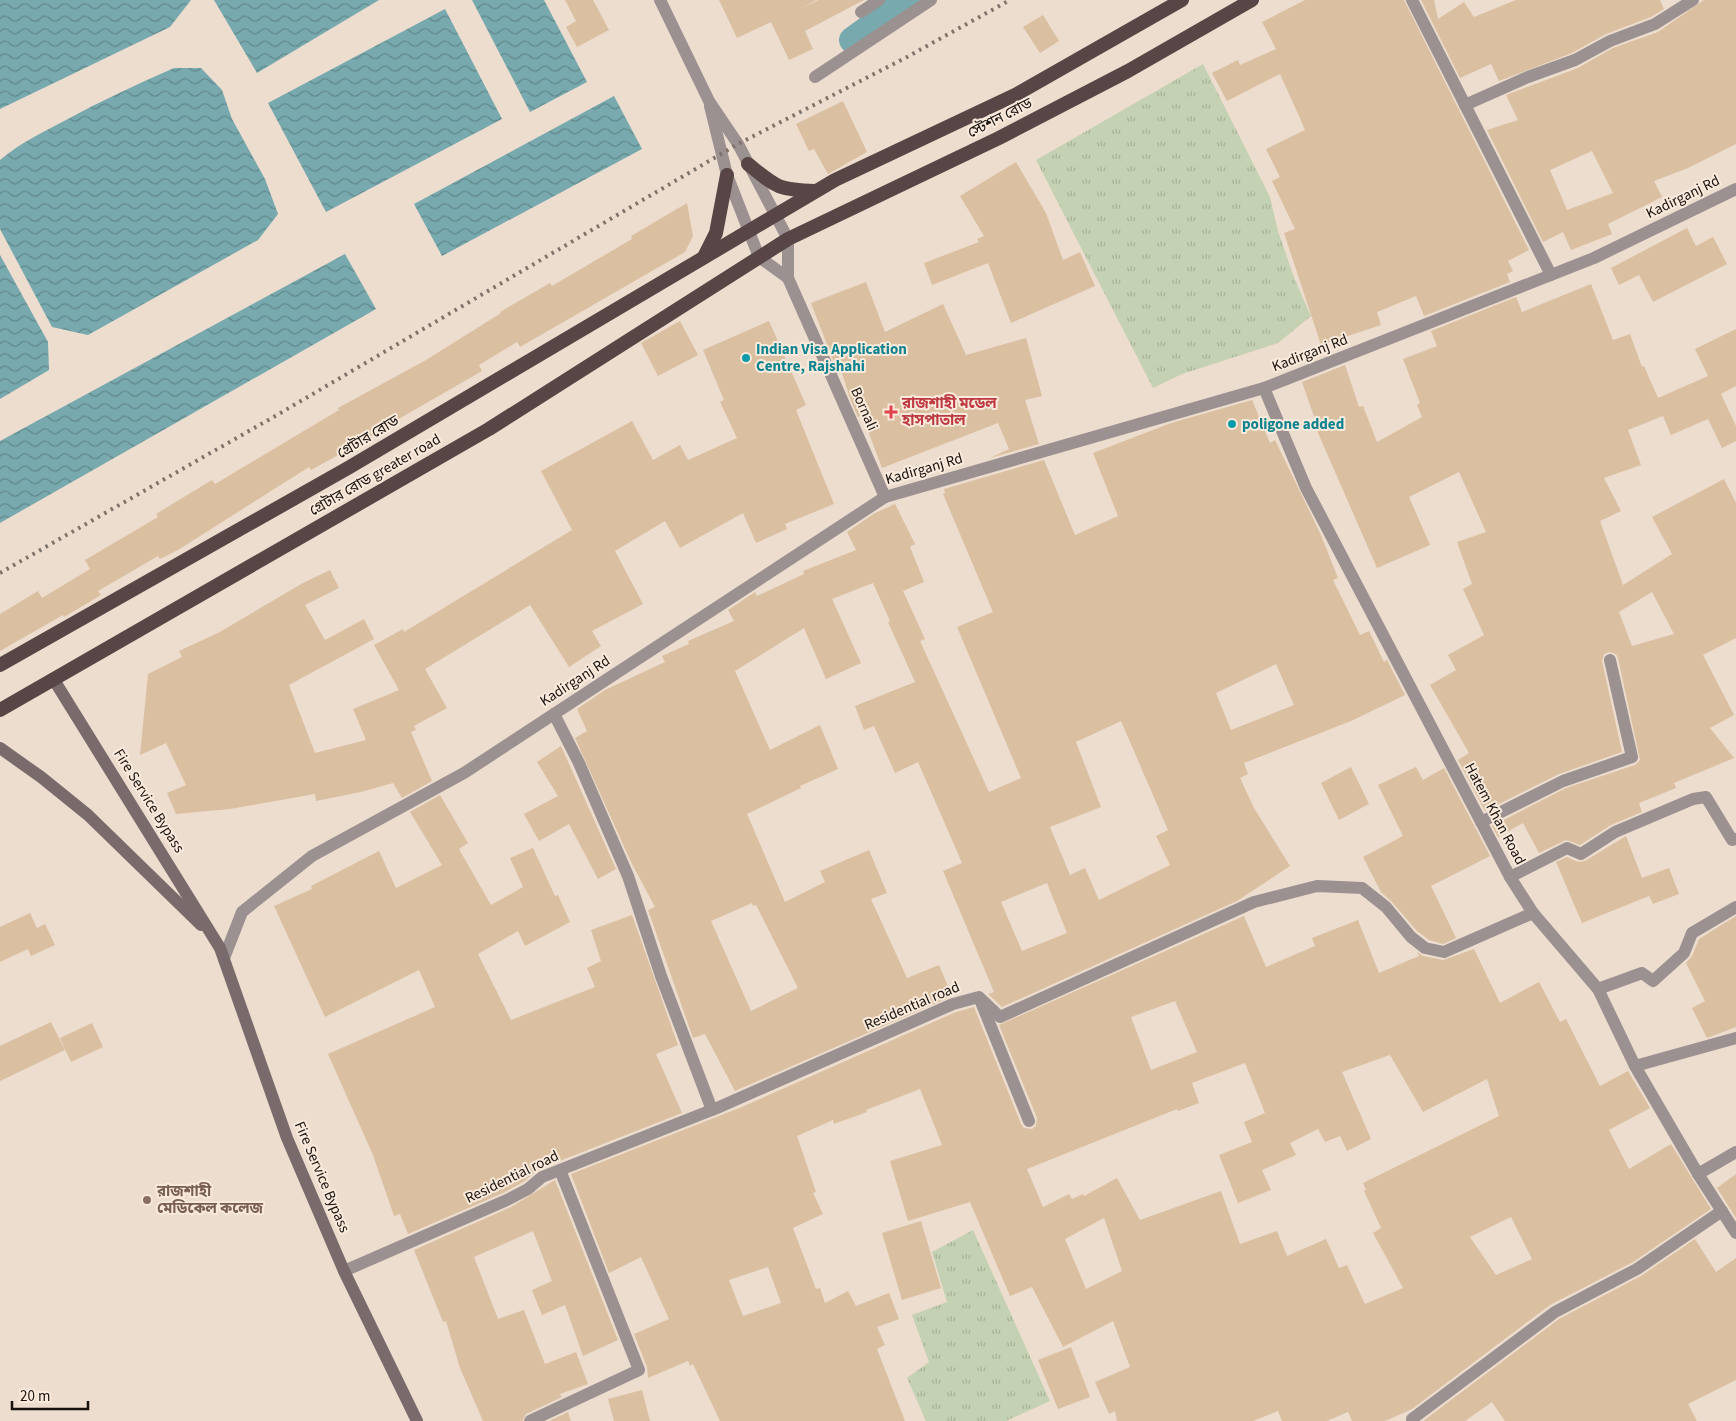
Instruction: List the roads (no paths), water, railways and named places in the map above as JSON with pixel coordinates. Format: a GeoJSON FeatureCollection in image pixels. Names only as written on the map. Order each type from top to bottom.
{"type":"FeatureCollection","features":[{"type":"Feature","properties":{"kind":"highway","name":"স্টেশন রোড"},"geometry":{"type":"LineString","coordinates":[[748,231],[834,180],[1017,94],[1182,0]]}},
{"type":"Feature","properties":{"kind":"highway","name":"স্টেশন রোড"},"geometry":{"type":"LineString","coordinates":[[759,257],[788,239],[999,138],[1128,71],[1252,0]]}},
{"type":"Feature","properties":{"kind":"highway"},"geometry":{"type":"LineString","coordinates":[[748,164],[774,186],[794,191],[815,191]]}},
{"type":"Feature","properties":{"kind":"highway"},"geometry":{"type":"LineString","coordinates":[[704,257],[716,233],[727,175]]}},
{"type":"Feature","properties":{"kind":"highway","name":"গ্রেটার রোড"},"geometry":{"type":"LineString","coordinates":[[0,665],[348,468],[748,231]]}},
{"type":"Feature","properties":{"kind":"highway","name":"গ্রেটার রোড greater road"},"geometry":{"type":"LineString","coordinates":[[0,710],[489,429],[759,257]]}},
{"type":"Feature","properties":{"kind":"main road","name":"Fire Service Bypass"},"geometry":{"type":"LineString","coordinates":[[54,680],[215,939],[224,958],[287,1138],[344,1272],[416,1421]]}},
{"type":"Feature","properties":{"kind":"main road","name":"Fire Service Bypass"},"geometry":{"type":"LineString","coordinates":[[0,748],[41,777],[88,815],[215,939]]}},
{"type":"Feature","properties":{"kind":"street"},"geometry":{"type":"LineString","coordinates":[[660,0],[709,102],[738,144],[788,239]]}},
{"type":"Feature","properties":{"kind":"street"},"geometry":{"type":"LineString","coordinates":[[861,12],[878,0]]}},
{"type":"Feature","properties":{"kind":"street"},"geometry":{"type":"LineString","coordinates":[[815,77],[931,0]]}},
{"type":"Feature","properties":{"kind":"street"},"geometry":{"type":"LineString","coordinates":[[1412,0],[1551,275]]}},
{"type":"Feature","properties":{"kind":"street"},"geometry":{"type":"LineString","coordinates":[[1465,105],[1528,77],[1575,60],[1610,41],[1655,24],[1693,0]]}},
{"type":"Feature","properties":{"kind":"street"},"geometry":{"type":"LineString","coordinates":[[709,102],[727,175],[759,257],[788,278]]}},
{"type":"Feature","properties":{"kind":"street","name":"Kadirganj Rd"},"geometry":{"type":"LineString","coordinates":[[224,958],[242,912],[312,856],[464,773],[885,497],[1264,388],[1594,258],[1736,189]]}},
{"type":"Feature","properties":{"kind":"street","name":"Bornali"},"geometry":{"type":"LineString","coordinates":[[788,239],[788,278],[885,497]]}},
{"type":"Feature","properties":{"kind":"street","name":"Hatem Khan Road"},"geometry":{"type":"LineString","coordinates":[[1264,388],[1306,488],[1510,877],[1533,913],[1598,989],[1635,1066],[1698,1174],[1736,1233]]}},
{"type":"Feature","properties":{"kind":"street"},"geometry":{"type":"LineString","coordinates":[[1481,822],[1563,781],[1632,757],[1610,660]]}},
{"type":"Feature","properties":{"kind":"street"},"geometry":{"type":"LineString","coordinates":[[554,714],[579,764],[628,876],[661,976],[712,1110]]}},
{"type":"Feature","properties":{"kind":"street"},"geometry":{"type":"LineString","coordinates":[[1510,877],[1568,848],[1581,854],[1615,832],[1693,799],[1706,797],[1732,840],[1736,839]]}},
{"type":"Feature","properties":{"kind":"street","name":"Residential road"},"geometry":{"type":"LineString","coordinates":[[344,1272],[528,1190],[542,1177],[712,1110],[952,1004],[980,997],[1000,1017],[1254,902],[1317,886],[1362,888],[1386,907],[1411,937],[1425,948],[1444,952],[1533,913]]}},
{"type":"Feature","properties":{"kind":"street"},"geometry":{"type":"LineString","coordinates":[[1598,989],[1642,973],[1653,981],[1684,953],[1692,933],[1736,907]]}},
{"type":"Feature","properties":{"kind":"street"},"geometry":{"type":"LineString","coordinates":[[980,997],[1029,1121]]}},
{"type":"Feature","properties":{"kind":"street"},"geometry":{"type":"LineString","coordinates":[[1635,1066],[1736,1038]]}},
{"type":"Feature","properties":{"kind":"street"},"geometry":{"type":"LineString","coordinates":[[1698,1174],[1736,1152]]}},
{"type":"Feature","properties":{"kind":"street"},"geometry":{"type":"LineString","coordinates":[[530,1421],[639,1370],[560,1170]]}},
{"type":"Feature","properties":{"kind":"street"},"geometry":{"type":"LineString","coordinates":[[1412,1419],[1555,1312],[1637,1269],[1722,1211]]}},
{"type":"Feature","properties":{"kind":"water"},"geometry":{"type":"Polygon","coordinates":[[[0,0],[191,0],[170,27],[0,109],[0,0]]]}},
{"type":"Feature","properties":{"kind":"water"},"geometry":{"type":"Polygon","coordinates":[[[214,0],[379,0],[257,73],[214,0]]]}},
{"type":"Feature","properties":{"kind":"water"},"geometry":{"type":"Polygon","coordinates":[[[472,0],[544,0],[587,82],[530,112],[472,0]]]}},
{"type":"Feature","properties":{"kind":"water"},"geometry":{"type":"Polygon","coordinates":[[[445,9],[502,119],[326,212],[268,103],[445,9]]]}},
{"type":"Feature","properties":{"kind":"water"},"geometry":{"type":"Polygon","coordinates":[[[174,68],[201,68],[222,90],[232,119],[265,179],[278,214],[258,240],[88,335],[52,327],[0,229],[0,160],[24,143],[49,129],[106,99],[174,68]]]}},
{"type":"Feature","properties":{"kind":"water"},"geometry":{"type":"Polygon","coordinates":[[[614,96],[642,149],[442,256],[414,204],[614,96]]]}},
{"type":"Feature","properties":{"kind":"water"},"geometry":{"type":"Polygon","coordinates":[[[345,254],[376,309],[0,523],[0,441],[345,254]]]}},
{"type":"Feature","properties":{"kind":"water"},"geometry":{"type":"Polygon","coordinates":[[[0,255],[48,342],[49,370],[0,399],[0,255]]]}},
{"type":"Feature","properties":{"kind":"waterway"},"geometry":{"type":"LineString","coordinates":[[852,40],[907,0]]}},
{"type":"Feature","properties":{"kind":"railway"},"geometry":{"type":"LineString","coordinates":[[0,573],[277,415],[738,144],[907,57],[1010,0]]}},
{"type":"Feature","properties":{"kind":"place","name":"Indian Visa Application Centre, Rajshahi"},"geometry":{"type":"Point","coordinates":[746,358]}},
{"type":"Feature","properties":{"kind":"place","name":"রাজশাহী মডেল হাসপাতাল"},"geometry":{"type":"Point","coordinates":[891,412]}},
{"type":"Feature","properties":{"kind":"place","name":"poligone added"},"geometry":{"type":"Point","coordinates":[1232,424]}},
{"type":"Feature","properties":{"kind":"place","name":"রাজশাহী মেডিকেল কলেজ"},"geometry":{"type":"Point","coordinates":[147,1200]}}]}
